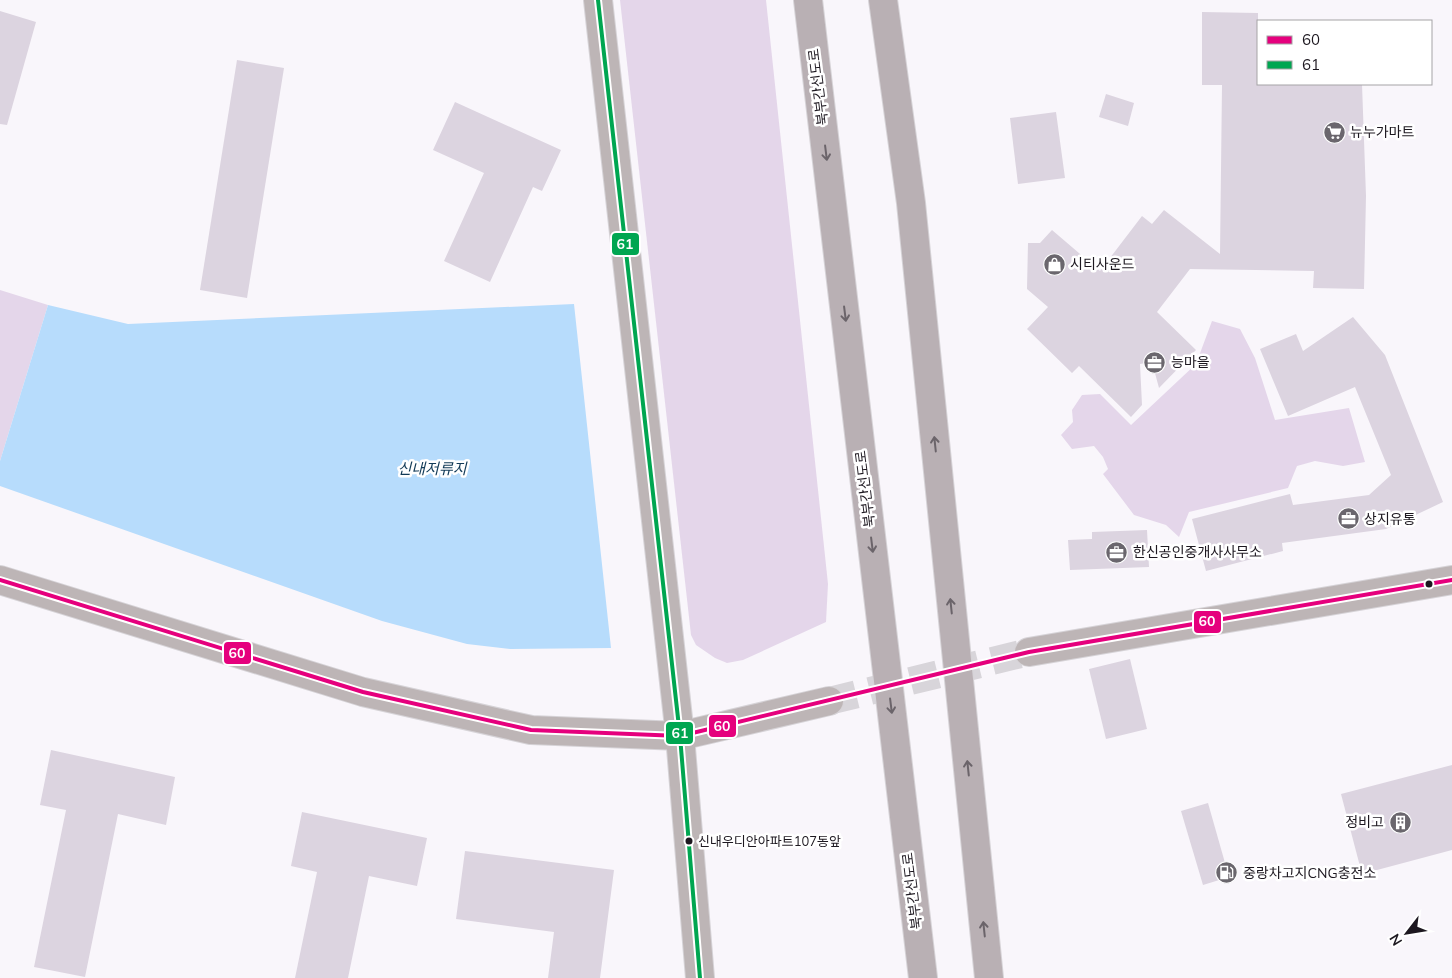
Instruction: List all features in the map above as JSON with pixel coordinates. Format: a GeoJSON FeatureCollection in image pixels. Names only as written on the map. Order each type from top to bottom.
{"type":"FeatureCollection","features":[{"type":"Feature","properties":{"kind":"highway","name":"북부간선도로"},"geometry":{"type":"LineString","coordinates":[[808,0],[923,978]]}},
{"type":"Feature","properties":{"kind":"highway"},"geometry":{"type":"LineString","coordinates":[[883,0],[911,203],[989,978]]}},
{"type":"Feature","properties":{"kind":"street"},"geometry":{"type":"LineString","coordinates":[[598,0],[680,736],[700,978]]}},
{"type":"Feature","properties":{"kind":"street"},"geometry":{"type":"LineString","coordinates":[[0,580],[372,694],[531,730],[680,736],[829,700]]}},
{"type":"Feature","properties":{"kind":"street"},"geometry":{"type":"LineString","coordinates":[[1029,652],[1452,580]]}},
{"type":"Feature","properties":{"kind":"shaded area"},"geometry":{"type":"Polygon","coordinates":[[[620,0],[766,0],[828,584],[826,622],[743,660],[727,663],[715,658],[696,645],[691,635],[620,0]]]}},
{"type":"Feature","properties":{"kind":"shaded area"},"geometry":{"type":"Polygon","coordinates":[[[0,290],[48,305],[0,461],[0,290]]]}},
{"type":"Feature","properties":{"kind":"shaded area"},"geometry":{"type":"Polygon","coordinates":[[[1212,321],[1240,329],[1255,358],[1275,420],[1349,408],[1365,462],[1343,466],[1315,461],[1297,466],[1288,488],[1189,512],[1179,537],[1166,525],[1134,515],[1103,474],[1108,469],[1103,457],[1094,446],[1072,449],[1061,435],[1073,422],[1072,410],[1082,395],[1100,394],[1131,425],[1196,364],[1212,321]]]}},
{"type":"Feature","properties":{"kind":"water","name":"신내저류지"},"geometry":{"type":"Polygon","coordinates":[[[574,304],[611,648],[510,649],[467,644],[382,621],[0,486],[0,461],[48,305],[128,324],[574,304]]]}},
{"type":"Feature","properties":{"kind":"building"},"geometry":{"type":"Polygon","coordinates":[[[0,11],[36,22],[7,125],[0,124],[0,11]]]}},
{"type":"Feature","properties":{"kind":"building"},"geometry":{"type":"Polygon","coordinates":[[[1202,12],[1258,13],[1257,85],[1362,85],[1366,196],[1364,289],[1313,288],[1314,271],[1190,269],[1157,312],[1196,350],[1159,388],[1152,362],[1140,364],[1142,405],[1131,417],[1079,366],[1072,373],[1027,329],[1048,307],[1027,289],[1028,243],[1040,243],[1052,230],[1100,271],[1142,216],[1152,224],[1164,210],[1220,254],[1222,85],[1202,85],[1202,12]]]}},
{"type":"Feature","properties":{"kind":"building"},"geometry":{"type":"Polygon","coordinates":[[[237,60],[284,68],[247,298],[200,290],[237,60]]]}},
{"type":"Feature","properties":{"kind":"building"},"geometry":{"type":"Polygon","coordinates":[[[1106,94],[1134,103],[1128,126],[1099,117],[1106,94]]]}},
{"type":"Feature","properties":{"kind":"building"},"geometry":{"type":"Polygon","coordinates":[[[455,102],[561,150],[542,191],[533,187],[490,282],[444,261],[484,173],[433,150],[455,102]]]}},
{"type":"Feature","properties":{"kind":"building"},"geometry":{"type":"Polygon","coordinates":[[[1056,112],[1065,178],[1018,184],[1010,118],[1056,112]]]}},
{"type":"Feature","properties":{"kind":"building"},"geometry":{"type":"Polygon","coordinates":[[[1353,317],[1385,355],[1443,502],[1386,529],[1282,543],[1283,551],[1206,571],[1192,519],[1290,494],[1293,505],[1369,495],[1391,475],[1355,387],[1288,416],[1260,349],[1296,334],[1303,351],[1353,317]]]}},
{"type":"Feature","properties":{"kind":"building"},"geometry":{"type":"Polygon","coordinates":[[[1147,530],[1149,567],[1070,570],[1068,540],[1092,539],[1092,532],[1147,530]]]}},
{"type":"Feature","properties":{"kind":"building"},"geometry":{"type":"Polygon","coordinates":[[[1130,659],[1147,729],[1106,739],[1089,669],[1130,659]]]}},
{"type":"Feature","properties":{"kind":"building"},"geometry":{"type":"Polygon","coordinates":[[[51,750],[175,777],[166,825],[118,814],[85,977],[34,967],[66,810],[40,805],[51,750]]]}},
{"type":"Feature","properties":{"kind":"building","name":"정비고"},"geometry":{"type":"Polygon","coordinates":[[[1452,765],[1452,850],[1362,874],[1341,794],[1452,765]]]}},
{"type":"Feature","properties":{"kind":"building"},"geometry":{"type":"Polygon","coordinates":[[[1208,803],[1229,877],[1203,885],[1181,811],[1208,803]]]}},
{"type":"Feature","properties":{"kind":"building"},"geometry":{"type":"Polygon","coordinates":[[[302,812],[427,838],[417,886],[369,876],[348,978],[295,978],[317,872],[291,866],[302,812]]]}},
{"type":"Feature","properties":{"kind":"building"},"geometry":{"type":"Polygon","coordinates":[[[465,851],[614,870],[600,978],[548,978],[554,932],[456,919],[465,851]]]}},
{"type":"Feature","properties":{"kind":"tunnel"},"geometry":{"type":"LineString","coordinates":[[829,701],[1029,652]]}},
{"type":"Feature","properties":{"kind":"transit line","name":"61"},"geometry":{"type":"LineString","coordinates":[[598,0],[680,736],[700,978]]}},
{"type":"Feature","properties":{"kind":"transit line","name":"60"},"geometry":{"type":"LineString","coordinates":[[0,580],[363,692],[531,730],[680,736],[1029,652],[1452,580]]}},
{"type":"Feature","properties":{"kind":"place","name":"뉴누가마트"},"geometry":{"type":"Point","coordinates":[1334,132]}},
{"type":"Feature","properties":{"kind":"place","name":"시티사운드"},"geometry":{"type":"Point","coordinates":[1054,264]}},
{"type":"Feature","properties":{"kind":"place","name":"능마을"},"geometry":{"type":"Point","coordinates":[1155,362]}},
{"type":"Feature","properties":{"kind":"place","name":"상지유통"},"geometry":{"type":"Point","coordinates":[1348,519]}},
{"type":"Feature","properties":{"kind":"place","name":"한신공인중개사사무소"},"geometry":{"type":"Point","coordinates":[1117,552]}},
{"type":"Feature","properties":{"kind":"place","name":"정비고"},"geometry":{"type":"Point","coordinates":[1400,822]}},
{"type":"Feature","properties":{"kind":"place","name":"신내우디안아파트107동앞"},"geometry":{"type":"Point","coordinates":[689,841]}},
{"type":"Feature","properties":{"kind":"place","name":"중랑차고지CNG충전소"},"geometry":{"type":"Point","coordinates":[1227,873]}}]}
